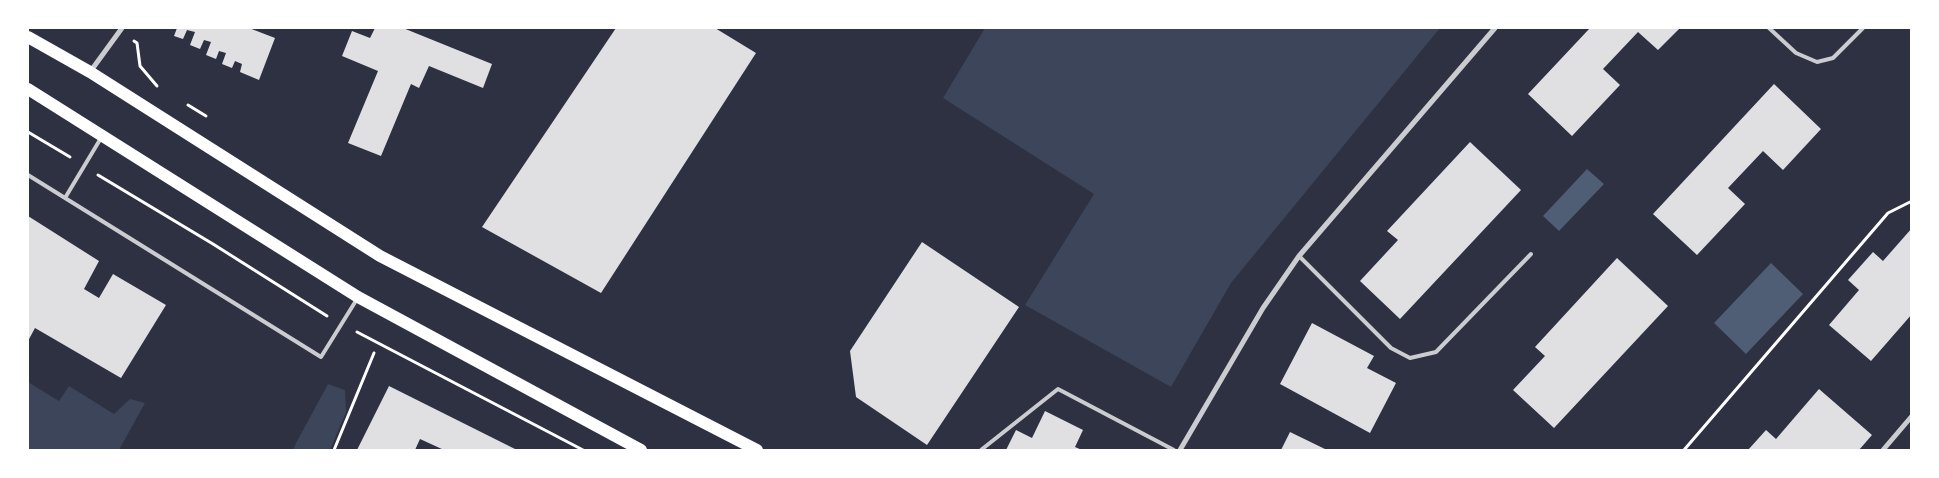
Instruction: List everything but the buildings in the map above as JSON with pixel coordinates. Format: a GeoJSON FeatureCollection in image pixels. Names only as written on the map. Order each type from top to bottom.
{"type":"FeatureCollection","features":[{"type":"Feature","properties":{"kind":"main road"},"geometry":{"type":"LineString","coordinates":[[28,37],[90,72],[380,256],[757,450]]}},
{"type":"Feature","properties":{"kind":"main road"},"geometry":{"type":"LineString","coordinates":[[28,89],[358,297],[641,450]]}},
{"type":"Feature","properties":{"kind":"street"},"geometry":{"type":"LineString","coordinates":[[1180,450],[1263,308],[1299,256],[1495,28]]}},
{"type":"Feature","properties":{"kind":"street"},"geometry":{"type":"LineString","coordinates":[[90,72],[120,29]]}},
{"type":"Feature","properties":{"kind":"street"},"geometry":{"type":"LineString","coordinates":[[1883,450],[1912,416]]}},
{"type":"Feature","properties":{"kind":"lane"},"geometry":{"type":"LineString","coordinates":[[1769,28],[1796,53],[1817,62],[1833,58],[1863,28]]}},
{"type":"Feature","properties":{"kind":"lane"},"geometry":{"type":"LineString","coordinates":[[65,198],[102,136]]}},
{"type":"Feature","properties":{"kind":"lane"},"geometry":{"type":"LineString","coordinates":[[28,175],[321,357],[358,297]]}},
{"type":"Feature","properties":{"kind":"lane"},"geometry":{"type":"LineString","coordinates":[[1299,256],[1391,348],[1410,358],[1436,352],[1531,254]]}},
{"type":"Feature","properties":{"kind":"lane"},"geometry":{"type":"LineString","coordinates":[[981,450],[1058,389],[1174,450]]}},
{"type":"Feature","properties":{"kind":"path"},"geometry":{"type":"LineString","coordinates":[[120,29],[137,43],[140,66],[156,85],[165,90]]}},
{"type":"Feature","properties":{"kind":"path"},"geometry":{"type":"LineString","coordinates":[[181,101],[206,116]]}},
{"type":"Feature","properties":{"kind":"path"},"geometry":{"type":"LineString","coordinates":[[28,132],[342,325],[583,450]]}},
{"type":"Feature","properties":{"kind":"path"},"geometry":{"type":"LineString","coordinates":[[1684,450],[1888,213],[1912,201]]}},
{"type":"Feature","properties":{"kind":"path"},"geometry":{"type":"LineString","coordinates":[[334,450],[374,352]]}},
{"type":"Feature","properties":{"kind":"shaded area"},"geometry":{"type":"Polygon","coordinates":[[[985,28],[1440,28],[1231,283],[1171,387],[1025,305],[1094,194],[943,98],[985,28]]]}},
{"type":"Feature","properties":{"kind":"shaded area"},"geometry":{"type":"Polygon","coordinates":[[[1587,169],[1604,184],[1559,231],[1543,216],[1587,169]]]}},
{"type":"Feature","properties":{"kind":"shaded area"},"geometry":{"type":"Polygon","coordinates":[[[1771,263],[1803,294],[1746,354],[1714,323],[1771,263]]]}},
{"type":"Feature","properties":{"kind":"shaded area"},"geometry":{"type":"Polygon","coordinates":[[[28,382],[59,401],[69,386],[114,414],[130,399],[145,403],[119,450],[28,450],[28,382]]]}},
{"type":"Feature","properties":{"kind":"shaded area"},"geometry":{"type":"Polygon","coordinates":[[[328,384],[345,390],[346,412],[330,450],[293,450],[296,443],[328,384]]]}}]}
